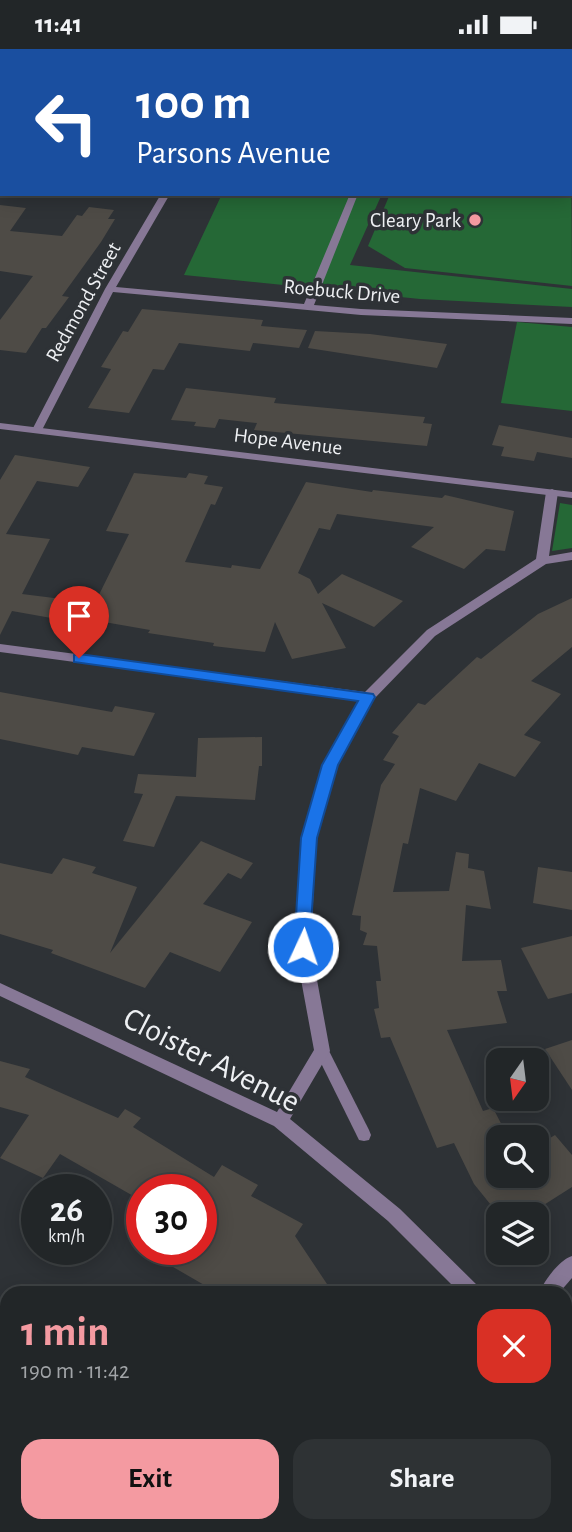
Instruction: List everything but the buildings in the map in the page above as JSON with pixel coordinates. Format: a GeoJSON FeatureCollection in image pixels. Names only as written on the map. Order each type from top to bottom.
{"type":"FeatureCollection","features":[{"type":"Feature","properties":{"kind":"street","name":"Redmond Street"},"geometry":{"type":"LineString","coordinates":[[37,431],[110,289],[165,196]]}},
{"type":"Feature","properties":{"kind":"street"},"geometry":{"type":"LineString","coordinates":[[308,307],[353,196]]}},
{"type":"Feature","properties":{"kind":"street","name":"Roebuck Drive"},"geometry":{"type":"LineString","coordinates":[[110,289],[415,316],[572,321]]}},
{"type":"Feature","properties":{"kind":"street","name":"Hope Avenue"},"geometry":{"type":"LineString","coordinates":[[0,426],[572,495]]}},
{"type":"Feature","properties":{"kind":"street"},"geometry":{"type":"LineString","coordinates":[[542,561],[552,492]]}},
{"type":"Feature","properties":{"kind":"street"},"geometry":{"type":"LineString","coordinates":[[280,1121],[321,1051],[303,947],[309,838],[330,765],[368,697],[430,633],[542,561],[572,556]]}},
{"type":"Feature","properties":{"kind":"street"},"geometry":{"type":"LineString","coordinates":[[0,648],[368,697]]}},
{"type":"Feature","properties":{"kind":"street","name":"Cloister Avenue"},"geometry":{"type":"LineString","coordinates":[[0,989],[280,1121],[394,1215],[465,1286]]}},
{"type":"Feature","properties":{"kind":"street"},"geometry":{"type":"LineString","coordinates":[[554,1286],[572,1264]]}},
{"type":"Feature","properties":{"kind":"lane"},"geometry":{"type":"LineString","coordinates":[[321,1051],[364,1135]]}},
{"type":"Feature","properties":{"kind":"green space"},"geometry":{"type":"Polygon","coordinates":[[[221,196],[381,196],[350,265],[572,289],[572,307],[420,299],[184,275],[221,196]]]}},
{"type":"Feature","properties":{"kind":"green space","name":"Cleary Park"},"geometry":{"type":"Polygon","coordinates":[[[389,196],[571,196],[572,286],[405,268],[368,246],[389,196]]]}},
{"type":"Feature","properties":{"kind":"green space"},"geometry":{"type":"Polygon","coordinates":[[[517,322],[572,327],[572,411],[501,403],[517,322]]]}},
{"type":"Feature","properties":{"kind":"green space"},"geometry":{"type":"Polygon","coordinates":[[[560,503],[572,505],[572,548],[552,551],[560,503]]]}},
{"type":"Feature","properties":{"kind":"place","name":"Cleary Park"},"geometry":{"type":"Point","coordinates":[475,220]}},
{"type":"Feature","properties":{"kind":"route"},"geometry":{"type":"LineString","coordinates":[[79,658],[368,697],[330,765],[309,838],[303,947]]}}]}
